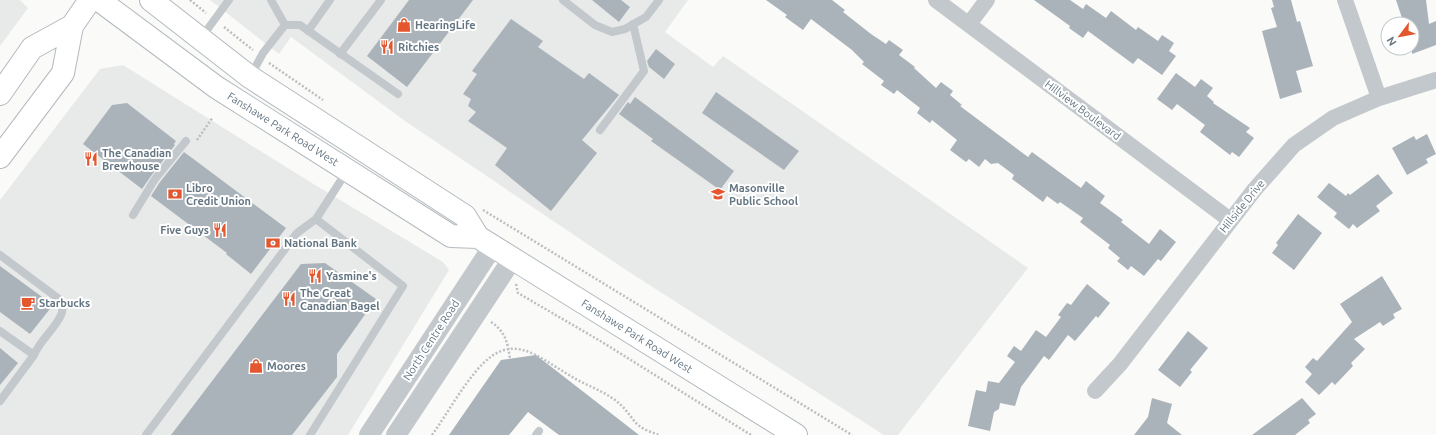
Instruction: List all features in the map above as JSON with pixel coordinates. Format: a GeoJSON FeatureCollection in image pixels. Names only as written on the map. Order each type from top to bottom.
{"type":"FeatureCollection","features":[{"type":"Feature","properties":{"kind":"main road"},"geometry":{"type":"LineString","coordinates":[[0,157],[63,73],[72,26],[90,0]]}},
{"type":"Feature","properties":{"kind":"main road","name":"Fanshawe Park Road West"},"geometry":{"type":"LineString","coordinates":[[99,0],[216,87],[451,236],[485,241]]}},
{"type":"Feature","properties":{"kind":"main road","name":"Fanshawe Park Road West"},"geometry":{"type":"LineString","coordinates":[[150,0],[250,77],[465,216],[485,241],[796,435]]}},
{"type":"Feature","properties":{"kind":"main road"},"geometry":{"type":"LineString","coordinates":[[0,94],[32,48],[72,26]]}},
{"type":"Feature","properties":{"kind":"street","name":"Hillview Boulevard"},"geometry":{"type":"LineString","coordinates":[[936,0],[1230,220]]}},
{"type":"Feature","properties":{"kind":"street"},"geometry":{"type":"LineString","coordinates":[[969,24],[987,0]]}},
{"type":"Feature","properties":{"kind":"street"},"geometry":{"type":"LineString","coordinates":[[1345,0],[1378,98]]}},
{"type":"Feature","properties":{"kind":"street","name":"Hillside Drive"},"geometry":{"type":"LineString","coordinates":[[1095,392],[1120,364],[1230,220],[1294,145],[1333,118],[1378,98],[1436,80]]}},
{"type":"Feature","properties":{"kind":"street","name":"North Centre Road"},"geometry":{"type":"LineString","coordinates":[[369,435],[485,241]]}},
{"type":"Feature","properties":{"kind":"street","name":"North Centre Road"},"geometry":{"type":"LineString","coordinates":[[396,435],[513,258]]}},
{"type":"Feature","properties":{"kind":"lane"},"geometry":{"type":"LineString","coordinates":[[201,39],[229,0]]}},
{"type":"Feature","properties":{"kind":"lane"},"geometry":{"type":"LineString","coordinates":[[271,0],[285,25]]}},
{"type":"Feature","properties":{"kind":"lane"},"geometry":{"type":"LineString","coordinates":[[308,31],[330,0]]}},
{"type":"Feature","properties":{"kind":"lane"},"geometry":{"type":"LineString","coordinates":[[340,54],[381,0]]}},
{"type":"Feature","properties":{"kind":"lane"},"geometry":{"type":"LineString","coordinates":[[562,0],[595,25],[612,32],[646,17],[659,0]]}},
{"type":"Feature","properties":{"kind":"lane"},"geometry":{"type":"LineString","coordinates":[[600,130],[644,71],[633,24]]}},
{"type":"Feature","properties":{"kind":"lane"},"geometry":{"type":"LineString","coordinates":[[285,25],[300,25],[398,94]]}},
{"type":"Feature","properties":{"kind":"lane"},"geometry":{"type":"LineString","coordinates":[[250,77],[261,57],[285,25]]}},
{"type":"Feature","properties":{"kind":"lane"},"geometry":{"type":"LineString","coordinates":[[133,215],[155,179],[186,141]]}},
{"type":"Feature","properties":{"kind":"lane"},"geometry":{"type":"LineString","coordinates":[[146,435],[297,233],[316,218],[348,170]]}},
{"type":"Feature","properties":{"kind":"lane"},"geometry":{"type":"LineString","coordinates":[[310,435],[403,286],[316,218]]}},
{"type":"Feature","properties":{"kind":"lane"},"geometry":{"type":"LineString","coordinates":[[0,255],[59,299],[62,306],[61,314],[38,346],[34,355],[0,401]]}},
{"type":"Feature","properties":{"kind":"lane"},"geometry":{"type":"LineString","coordinates":[[0,330],[34,355]]}},
{"type":"Feature","properties":{"kind":"path"},"geometry":{"type":"LineString","coordinates":[[190,0],[261,57],[325,101]]}},
{"type":"Feature","properties":{"kind":"path"},"geometry":{"type":"LineString","coordinates":[[195,142],[213,117]]}},
{"type":"Feature","properties":{"kind":"path"},"geometry":{"type":"LineString","coordinates":[[479,207],[852,435]]}},
{"type":"Feature","properties":{"kind":"path"},"geometry":{"type":"LineString","coordinates":[[513,258],[518,293],[602,342],[751,435]]}},
{"type":"Feature","properties":{"kind":"path"},"geometry":{"type":"LineString","coordinates":[[489,321],[502,332],[507,340],[510,359]]}},
{"type":"Feature","properties":{"kind":"path"},"geometry":{"type":"LineString","coordinates":[[432,435],[477,369],[492,356],[509,349],[526,350],[536,354],[580,382],[613,398],[628,411],[636,423],[659,435]]}},
{"type":"Feature","properties":{"kind":"shaded area"},"geometry":{"type":"Polygon","coordinates":[[[0,0],[20,0],[28,8],[0,46],[0,0]]]}},
{"type":"Feature","properties":{"kind":"shaded area","name":"Masonville Public School"},"geometry":{"type":"Polygon","coordinates":[[[210,0],[688,0],[665,32],[713,67],[723,56],[1028,268],[898,435],[884,435],[626,270],[405,121],[291,37],[279,54],[210,0]]]}},
{"type":"Feature","properties":{"kind":"shaded area"},"geometry":{"type":"Polygon","coordinates":[[[123,65],[307,180],[443,262],[449,270],[348,435],[0,435],[0,200],[100,69],[123,65]]]}},
{"type":"Feature","properties":{"kind":"building"},"geometry":{"type":"Polygon","coordinates":[[[409,0],[473,0],[407,87],[367,56],[409,0]]]}},
{"type":"Feature","properties":{"kind":"building"},"geometry":{"type":"Polygon","coordinates":[[[592,0],[621,0],[630,7],[619,22],[592,0]]]}},
{"type":"Feature","properties":{"kind":"building"},"geometry":{"type":"Polygon","coordinates":[[[766,0],[832,0],[845,10],[843,12],[871,34],[886,44],[889,40],[903,50],[899,55],[915,67],[914,68],[936,88],[941,82],[953,91],[950,95],[962,105],[960,106],[1028,157],[1032,152],[1081,188],[1086,181],[1105,196],[1100,203],[1123,220],[1121,222],[1149,244],[1160,229],[1176,242],[1161,261],[1158,259],[1144,276],[1131,266],[1128,270],[1117,261],[1120,258],[1108,248],[1110,245],[1080,222],[1083,218],[1060,202],[1058,204],[1047,196],[1043,202],[1012,179],[1014,175],[998,163],[991,164],[985,159],[979,167],[969,159],[966,162],[950,150],[957,140],[932,120],[930,123],[917,113],[920,108],[897,90],[894,94],[881,85],[884,81],[862,64],[864,62],[852,50],[811,19],[803,30],[785,17],[787,15],[766,0]]]}},
{"type":"Feature","properties":{"kind":"building"},"geometry":{"type":"Polygon","coordinates":[[[1034,0],[1070,0],[1083,9],[1086,4],[1106,18],[1111,11],[1136,30],[1138,27],[1158,41],[1162,35],[1174,43],[1169,51],[1176,56],[1162,75],[1138,58],[1133,64],[1088,31],[1083,38],[1069,28],[1070,26],[1034,0]]]}},
{"type":"Feature","properties":{"kind":"building"},"geometry":{"type":"Polygon","coordinates":[[[1272,0],[1291,0],[1297,22],[1300,21],[1313,66],[1296,71],[1302,92],[1280,99],[1262,31],[1277,27],[1271,8],[1274,7],[1272,0]]]}},
{"type":"Feature","properties":{"kind":"building"},"geometry":{"type":"Polygon","coordinates":[[[1396,0],[1426,0],[1429,24],[1436,21],[1436,45],[1420,51],[1420,16],[1401,16],[1396,0]]]}},
{"type":"Feature","properties":{"kind":"building"},"geometry":{"type":"Polygon","coordinates":[[[511,19],[543,41],[538,47],[584,79],[589,73],[619,95],[582,140],[597,153],[551,211],[495,165],[507,148],[468,121],[476,112],[468,106],[471,99],[463,94],[477,74],[472,71],[511,19]]]}},
{"type":"Feature","properties":{"kind":"building"},"geometry":{"type":"Polygon","coordinates":[[[656,49],[675,64],[664,79],[649,67],[647,61],[656,49]]]}},
{"type":"Feature","properties":{"kind":"building"},"geometry":{"type":"Polygon","coordinates":[[[1176,73],[1195,87],[1201,79],[1213,88],[1207,96],[1214,102],[1213,103],[1250,128],[1246,132],[1254,138],[1239,157],[1232,152],[1230,155],[1200,132],[1205,125],[1177,104],[1172,110],[1157,99],[1176,73]]]}},
{"type":"Feature","properties":{"kind":"building"},"geometry":{"type":"Polygon","coordinates":[[[716,92],[799,151],[784,170],[702,113],[716,92]]]}},
{"type":"Feature","properties":{"kind":"building"},"geometry":{"type":"Polygon","coordinates":[[[635,97],[734,171],[720,190],[651,141],[653,139],[619,114],[628,102],[630,104],[635,97]]]}},
{"type":"Feature","properties":{"kind":"building"},"geometry":{"type":"Polygon","coordinates":[[[127,103],[176,141],[174,144],[175,145],[142,189],[83,144],[112,105],[127,103]]]}},
{"type":"Feature","properties":{"kind":"building"},"geometry":{"type":"Polygon","coordinates":[[[1427,134],[1436,154],[1426,159],[1428,163],[1407,175],[1392,148],[1414,136],[1416,140],[1427,134]]]}},
{"type":"Feature","properties":{"kind":"building"},"geometry":{"type":"Polygon","coordinates":[[[184,152],[286,228],[251,274],[226,254],[227,253],[151,196],[160,182],[184,152]]]}},
{"type":"Feature","properties":{"kind":"building"},"geometry":{"type":"Polygon","coordinates":[[[1378,174],[1393,193],[1376,206],[1380,211],[1357,228],[1353,224],[1349,229],[1334,217],[1337,213],[1317,197],[1329,183],[1346,196],[1348,193],[1350,195],[1378,174]]]}},
{"type":"Feature","properties":{"kind":"building"},"geometry":{"type":"Polygon","coordinates":[[[1298,214],[1322,233],[1294,270],[1272,253],[1278,245],[1276,243],[1298,214]]]}},
{"type":"Feature","properties":{"kind":"building"},"geometry":{"type":"Polygon","coordinates":[[[325,263],[376,299],[337,354],[337,377],[292,435],[171,435],[301,264],[325,263]]]}},
{"type":"Feature","properties":{"kind":"building"},"geometry":{"type":"Polygon","coordinates":[[[0,266],[53,305],[30,334],[0,312],[0,266]]]}},
{"type":"Feature","properties":{"kind":"building"},"geometry":{"type":"Polygon","coordinates":[[[1382,276],[1402,309],[1393,314],[1395,318],[1383,326],[1380,322],[1354,339],[1365,349],[1351,363],[1353,366],[1335,385],[1332,382],[1319,395],[1305,382],[1312,374],[1305,367],[1313,358],[1317,361],[1352,322],[1340,304],[1382,276]]]}},
{"type":"Feature","properties":{"kind":"building"},"geometry":{"type":"Polygon","coordinates":[[[1087,284],[1110,303],[1098,318],[1096,316],[1075,341],[1068,335],[1049,360],[1044,356],[1021,387],[1015,406],[1000,403],[999,409],[994,412],[990,431],[968,426],[976,390],[986,392],[988,381],[999,383],[1015,362],[1007,356],[1014,346],[1021,351],[1036,330],[1046,337],[1061,317],[1058,315],[1067,303],[1071,305],[1087,284]]]}},
{"type":"Feature","properties":{"kind":"building"},"geometry":{"type":"Polygon","coordinates":[[[1188,331],[1208,348],[1190,370],[1192,372],[1180,387],[1158,370],[1188,331]]]}},
{"type":"Feature","properties":{"kind":"building"},"geometry":{"type":"Polygon","coordinates":[[[0,348],[18,363],[0,385],[0,348]]]}},
{"type":"Feature","properties":{"kind":"building"},"geometry":{"type":"Polygon","coordinates":[[[536,355],[639,435],[559,435],[528,412],[509,435],[449,435],[501,360],[536,355]]]}},
{"type":"Feature","properties":{"kind":"building"},"geometry":{"type":"Polygon","coordinates":[[[1152,398],[1172,404],[1167,423],[1182,435],[1134,435],[1148,417],[1152,398]]]}},
{"type":"Feature","properties":{"kind":"building"},"geometry":{"type":"Polygon","coordinates":[[[1302,398],[1316,414],[1308,420],[1310,423],[1295,435],[1252,435],[1302,398]]]}},
{"type":"Feature","properties":{"kind":"place","name":"HearingLife"},"geometry":{"type":"Point","coordinates":[404,25]}},
{"type":"Feature","properties":{"kind":"place","name":"Ritchies"},"geometry":{"type":"Point","coordinates":[387,47]}},
{"type":"Feature","properties":{"kind":"place","name":"The Canadian Brewhouse"},"geometry":{"type":"Point","coordinates":[91,159]}},
{"type":"Feature","properties":{"kind":"place","name":"Libro Credit Union"},"geometry":{"type":"Point","coordinates":[175,194]}},
{"type":"Feature","properties":{"kind":"place","name":"Masonville Public School"},"geometry":{"type":"Point","coordinates":[718,194]}},
{"type":"Feature","properties":{"kind":"place","name":"Five Guys"},"geometry":{"type":"Point","coordinates":[220,230]}},
{"type":"Feature","properties":{"kind":"place","name":"National Bank"},"geometry":{"type":"Point","coordinates":[273,243]}},
{"type":"Feature","properties":{"kind":"place","name":"Yasmine's"},"geometry":{"type":"Point","coordinates":[315,276]}},
{"type":"Feature","properties":{"kind":"place","name":"The Great Canadian Bagel"},"geometry":{"type":"Point","coordinates":[289,299]}},
{"type":"Feature","properties":{"kind":"place","name":"Starbucks"},"geometry":{"type":"Point","coordinates":[28,303]}},
{"type":"Feature","properties":{"kind":"place","name":"Moores"},"geometry":{"type":"Point","coordinates":[256,366]}}]}
